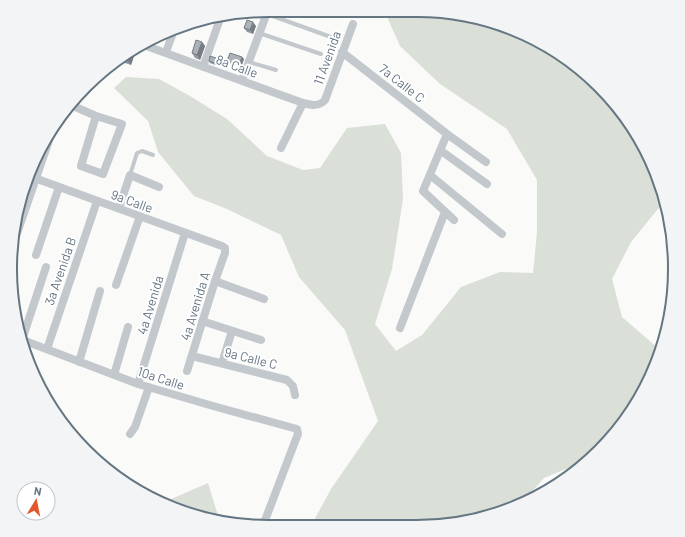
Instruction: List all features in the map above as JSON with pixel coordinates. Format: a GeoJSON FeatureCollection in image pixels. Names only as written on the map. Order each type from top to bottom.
{"type":"FeatureCollection","features":[{"type":"Feature","properties":{"kind":"street"},"geometry":{"type":"LineString","coordinates":[[242,80],[265,17]]}},
{"type":"Feature","properties":{"kind":"street"},"geometry":{"type":"LineString","coordinates":[[203,67],[219,22]]}},
{"type":"Feature","properties":{"kind":"street","name":"11 Avenida"},"geometry":{"type":"LineString","coordinates":[[325,100],[353,24]]}},
{"type":"Feature","properties":{"kind":"street"},"geometry":{"type":"LineString","coordinates":[[166,52],[172,36]]}},
{"type":"Feature","properties":{"kind":"street","name":"8a Calle"},"geometry":{"type":"LineString","coordinates":[[150,47],[303,103],[315,105],[322,104],[325,100]]}},
{"type":"Feature","properties":{"kind":"street","name":"7a Calle C"},"geometry":{"type":"LineString","coordinates":[[342,52],[447,134],[486,162]]}},
{"type":"Feature","properties":{"kind":"street"},"geometry":{"type":"LineString","coordinates":[[281,148],[303,103]]}},
{"type":"Feature","properties":{"kind":"street"},"geometry":{"type":"LineString","coordinates":[[76,107],[96,116],[122,124],[103,174],[81,166],[96,116]]}},
{"type":"Feature","properties":{"kind":"street"},"geometry":{"type":"LineString","coordinates":[[447,134],[423,191],[454,220]]}},
{"type":"Feature","properties":{"kind":"street"},"geometry":{"type":"LineString","coordinates":[[440,150],[487,184]]}},
{"type":"Feature","properties":{"kind":"street"},"geometry":{"type":"LineString","coordinates":[[119,208],[130,175],[159,187]]}},
{"type":"Feature","properties":{"kind":"street"},"geometry":{"type":"LineString","coordinates":[[430,175],[502,234]]}},
{"type":"Feature","properties":{"kind":"street","name":"9a Calle"},"geometry":{"type":"LineString","coordinates":[[34,178],[225,248]]}},
{"type":"Feature","properties":{"kind":"street"},"geometry":{"type":"LineString","coordinates":[[36,255],[59,187]]}},
{"type":"Feature","properties":{"kind":"street","name":"3a Avenida B"},"geometry":{"type":"LineString","coordinates":[[47,349],[97,201]]}},
{"type":"Feature","properties":{"kind":"street"},"geometry":{"type":"LineString","coordinates":[[400,328],[445,212]]}},
{"type":"Feature","properties":{"kind":"street"},"geometry":{"type":"LineString","coordinates":[[116,285],[140,216]]}},
{"type":"Feature","properties":{"kind":"street","name":"4a Avenida"},"geometry":{"type":"LineString","coordinates":[[138,384],[184,233]]}},
{"type":"Feature","properties":{"kind":"street","name":"4a Avenida A"},"geometry":{"type":"LineString","coordinates":[[187,371],[225,253],[225,248]]}},
{"type":"Feature","properties":{"kind":"street"},"geometry":{"type":"LineString","coordinates":[[25,329],[46,267]]}},
{"type":"Feature","properties":{"kind":"street"},"geometry":{"type":"LineString","coordinates":[[215,281],[264,299]]}},
{"type":"Feature","properties":{"kind":"street"},"geometry":{"type":"LineString","coordinates":[[79,362],[100,291]]}},
{"type":"Feature","properties":{"kind":"street"},"geometry":{"type":"LineString","coordinates":[[202,321],[261,340]]}},
{"type":"Feature","properties":{"kind":"street"},"geometry":{"type":"LineString","coordinates":[[114,375],[128,327]]}},
{"type":"Feature","properties":{"kind":"street"},"geometry":{"type":"LineString","coordinates":[[222,363],[232,331]]}},
{"type":"Feature","properties":{"kind":"street","name":"10a Calle"},"geometry":{"type":"LineString","coordinates":[[28,343],[138,384],[297,429],[298,434],[265,520]]}},
{"type":"Feature","properties":{"kind":"street","name":"9a Calle C"},"geometry":{"type":"LineString","coordinates":[[192,356],[287,380],[293,386],[295,395]]}},
{"type":"Feature","properties":{"kind":"street"},"geometry":{"type":"LineString","coordinates":[[130,434],[135,427],[149,387]]}},
{"type":"Feature","properties":{"kind":"lane"},"geometry":{"type":"LineString","coordinates":[[280,17],[331,37]]}},
{"type":"Feature","properties":{"kind":"lane"},"geometry":{"type":"LineString","coordinates":[[259,33],[321,54]]}},
{"type":"Feature","properties":{"kind":"lane"},"geometry":{"type":"LineString","coordinates":[[248,62],[276,70]]}},
{"type":"Feature","properties":{"kind":"lane"},"geometry":{"type":"LineString","coordinates":[[130,175],[137,153],[142,151],[153,155]]}},
{"type":"Feature","properties":{"kind":"shaded area"},"geometry":{"type":"Polygon","coordinates":[[[387,17],[449,19],[497,30],[528,43],[556,59],[582,79],[606,103],[626,129],[642,157],[655,188],[660,207],[631,242],[612,279],[622,317],[656,346],[642,380],[626,408],[606,434],[572,467],[544,478],[528,494],[497,507],[449,518],[416,520],[314,520],[331,489],[378,421],[345,330],[299,277],[281,235],[227,209],[194,196],[158,152],[148,121],[114,88],[126,77],[159,79],[227,119],[267,156],[303,170],[320,168],[347,128],[385,124],[401,153],[403,199],[392,269],[375,324],[396,351],[422,335],[461,287],[500,272],[533,273],[537,232],[537,180],[507,129],[440,84],[400,46],[387,17]]]}},
{"type":"Feature","properties":{"kind":"shaded area"},"geometry":{"type":"Polygon","coordinates":[[[208,483],[218,515],[188,507],[169,500],[208,483]]]}},
{"type":"Feature","properties":{"kind":"building"},"geometry":{"type":"Polygon","coordinates":[[[247,20],[253,22],[250,30],[244,28],[247,20]]]}},
{"type":"Feature","properties":{"kind":"building"},"geometry":{"type":"Polygon","coordinates":[[[196,40],[202,42],[197,55],[192,53],[196,40]]]}},
{"type":"Feature","properties":{"kind":"building"},"geometry":{"type":"Polygon","coordinates":[[[230,53],[242,57],[239,65],[227,61],[230,53]]]}},
{"type":"Feature","properties":{"kind":"building"},"geometry":{"type":"Polygon","coordinates":[[[210,56],[219,59],[217,64],[209,61],[210,56]]]}},
{"type":"Feature","properties":{"kind":"building"},"geometry":{"type":"Polygon","coordinates":[[[248,67],[252,68],[250,75],[246,73],[248,67]]]}}]}
